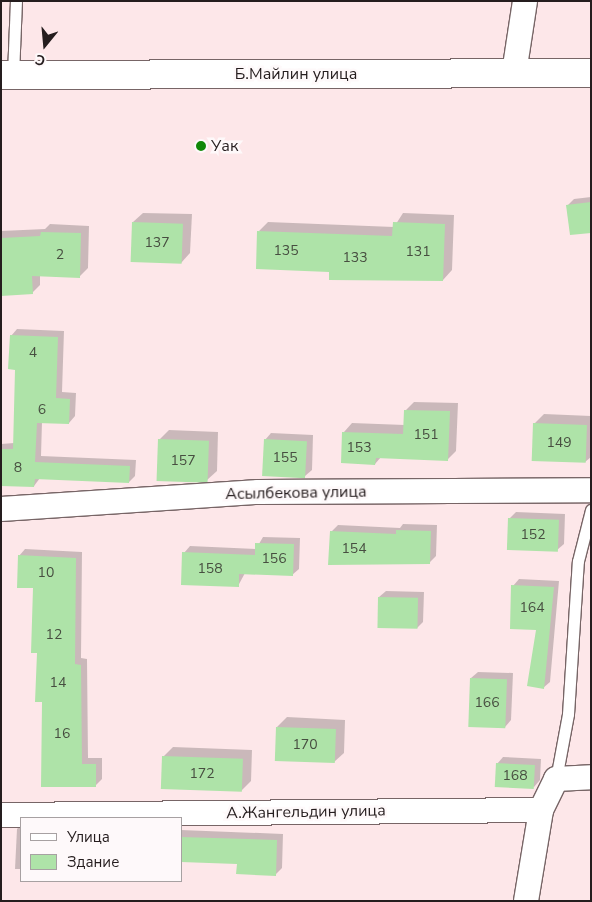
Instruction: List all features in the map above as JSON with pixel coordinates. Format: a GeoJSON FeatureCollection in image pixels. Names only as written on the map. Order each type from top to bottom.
{"type":"FeatureCollection","features":[{"type":"Feature","properties":{"kind":"street"},"geometry":{"type":"LineString","coordinates":[[514,73],[525,1]]}},
{"type":"Feature","properties":{"kind":"street","name":"Б.Майлин улица"},"geometry":{"type":"LineString","coordinates":[[7,75],[591,73]]}},
{"type":"Feature","properties":{"kind":"street","name":"Асылбекова улица"},"geometry":{"type":"LineString","coordinates":[[1,509],[258,492],[591,490]]}},
{"type":"Feature","properties":{"kind":"street"},"geometry":{"type":"LineString","coordinates":[[526,901],[541,810],[556,778],[591,776]]}},
{"type":"Feature","properties":{"kind":"street","name":"А.Жангельдин улица"},"geometry":{"type":"LineString","coordinates":[[1,815],[541,810]]}},
{"type":"Feature","properties":{"kind":"lane"},"geometry":{"type":"LineString","coordinates":[[7,75],[16,1]]}},
{"type":"Feature","properties":{"kind":"lane"},"geometry":{"type":"LineString","coordinates":[[556,778],[568,714],[578,561],[591,510]]}},
{"type":"Feature","properties":{"kind":"building"},"geometry":{"type":"Polygon","coordinates":[[[591,202],[591,233],[570,235],[566,205],[591,202]]]}},
{"type":"Feature","properties":{"kind":"building"},"geometry":{"type":"Polygon","coordinates":[[[132,222],[183,224],[182,264],[131,262],[132,222]]]}},
{"type":"Feature","properties":{"kind":"building"},"geometry":{"type":"Polygon","coordinates":[[[393,222],[445,224],[443,281],[329,280],[329,272],[256,269],[257,231],[392,236],[393,222]]]}},
{"type":"Feature","properties":{"kind":"building"},"geometry":{"type":"Polygon","coordinates":[[[41,232],[81,233],[80,278],[32,276],[33,294],[1,296],[1,238],[40,236],[41,232]]]}},
{"type":"Feature","properties":{"kind":"building"},"geometry":{"type":"Polygon","coordinates":[[[10,335],[58,337],[56,398],[70,399],[69,424],[37,423],[35,462],[130,466],[129,483],[35,479],[34,487],[1,486],[1,449],[13,449],[15,370],[8,369],[10,335]]]}},
{"type":"Feature","properties":{"kind":"building"},"geometry":{"type":"Polygon","coordinates":[[[404,410],[450,411],[448,461],[376,458],[375,465],[341,463],[342,432],[403,434],[404,410]]]}},
{"type":"Feature","properties":{"kind":"building"},"geometry":{"type":"Polygon","coordinates":[[[533,423],[587,425],[586,463],[532,461],[533,423]]]}},
{"type":"Feature","properties":{"kind":"building"},"geometry":{"type":"Polygon","coordinates":[[[158,439],[209,441],[208,483],[157,481],[158,439]]]}},
{"type":"Feature","properties":{"kind":"building"},"geometry":{"type":"Polygon","coordinates":[[[264,439],[307,441],[305,478],[262,476],[264,439]]]}},
{"type":"Feature","properties":{"kind":"building"},"geometry":{"type":"Polygon","coordinates":[[[508,518],[559,520],[558,552],[507,550],[508,518]]]}},
{"type":"Feature","properties":{"kind":"building"},"geometry":{"type":"Polygon","coordinates":[[[396,530],[431,531],[430,564],[328,565],[330,531],[396,534],[396,530]]]}},
{"type":"Feature","properties":{"kind":"building"},"geometry":{"type":"Polygon","coordinates":[[[255,543],[294,544],[293,576],[239,574],[239,587],[181,585],[182,552],[255,555],[255,543]]]}},
{"type":"Feature","properties":{"kind":"building"},"geometry":{"type":"Polygon","coordinates":[[[18,555],[76,558],[75,664],[81,665],[82,764],[96,764],[96,787],[41,787],[42,702],[35,702],[37,653],[31,653],[33,588],[17,588],[18,555]]]}},
{"type":"Feature","properties":{"kind":"building"},"geometry":{"type":"Polygon","coordinates":[[[511,585],[554,587],[544,689],[527,686],[536,630],[510,629],[511,585]]]}},
{"type":"Feature","properties":{"kind":"building"},"geometry":{"type":"Polygon","coordinates":[[[378,597],[418,598],[417,629],[377,628],[378,597]]]}},
{"type":"Feature","properties":{"kind":"building"},"geometry":{"type":"Polygon","coordinates":[[[470,678],[507,679],[505,728],[468,727],[470,678]]]}},
{"type":"Feature","properties":{"kind":"building"},"geometry":{"type":"Polygon","coordinates":[[[276,727],[336,729],[335,763],[275,761],[276,727]]]}},
{"type":"Feature","properties":{"kind":"building"},"geometry":{"type":"Polygon","coordinates":[[[162,756],[243,759],[242,792],[161,789],[162,756]]]}},
{"type":"Feature","properties":{"kind":"building"},"geometry":{"type":"Polygon","coordinates":[[[496,763],[535,765],[534,789],[495,787],[496,763]]]}},
{"type":"Feature","properties":{"kind":"building"},"geometry":{"type":"Polygon","coordinates":[[[182,837],[277,840],[276,876],[236,874],[237,864],[182,862],[182,837]]]}},
{"type":"Feature","properties":{"kind":"place","name":"Уак"},"geometry":{"type":"Point","coordinates":[201,146]}}]}
